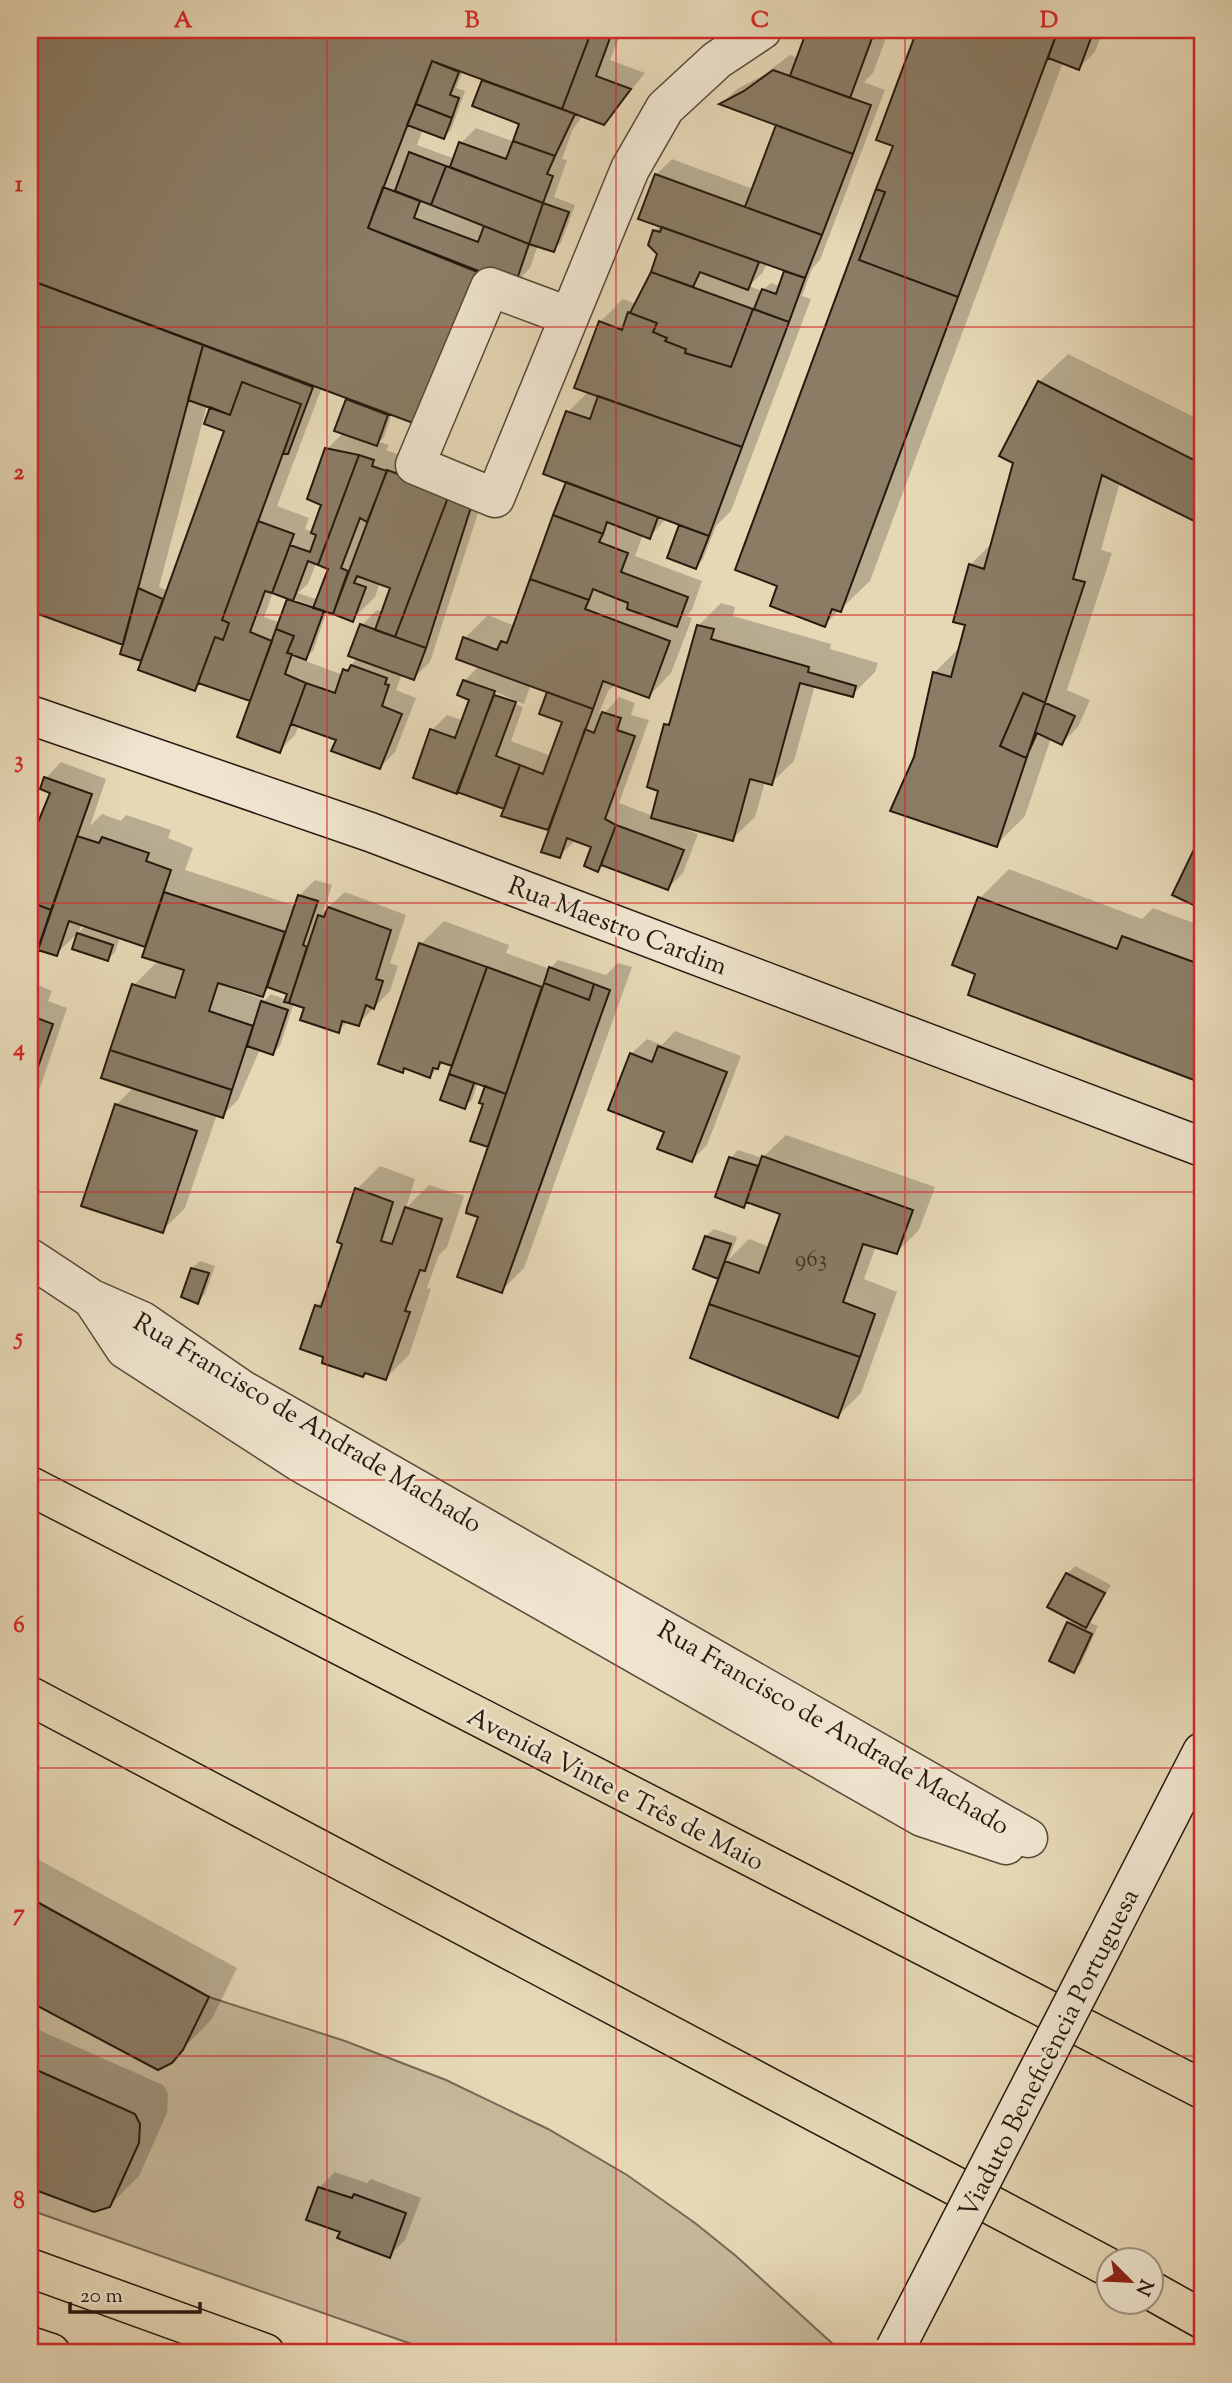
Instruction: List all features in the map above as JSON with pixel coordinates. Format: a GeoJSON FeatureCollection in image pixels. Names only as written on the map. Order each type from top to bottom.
{"type":"FeatureCollection","features":[{"type":"Feature","properties":{"kind":"main road","name":"Avenida Vinte e Três de Maio"},"geometry":{"type":"LineString","coordinates":[[32,1481],[1202,2089]]}},
{"type":"Feature","properties":{"kind":"main road"},"geometry":{"type":"LineString","coordinates":[[30,1696],[1096,2261]]}},
{"type":"Feature","properties":{"kind":"main road"},"geometry":{"type":"LineString","coordinates":[[30,2269],[265,2353]]}},
{"type":"Feature","properties":{"kind":"main road"},"geometry":{"type":"LineString","coordinates":[[1166,2299],[1202,2319]]}},
{"type":"Feature","properties":{"kind":"main road"},"geometry":{"type":"LineString","coordinates":[[30,2346],[51,2353]]}},
{"type":"Feature","properties":{"kind":"street"},"geometry":{"type":"LineString","coordinates":[[568,316],[490,287],[415,466],[495,498],[630,169],[665,108],[717,60],[761,30]]}},
{"type":"Feature","properties":{"kind":"street","name":"Rua Maestro Cardim"},"geometry":{"type":"LineString","coordinates":[[30,715],[370,832],[1202,1147]]}},
{"type":"Feature","properties":{"kind":"street","name":"Rua Francisco de Andrade Machado"},"geometry":{"type":"LineString","coordinates":[[30,1258],[92,1299],[142,1321],[241,1389],[1028,1838],[1008,1846],[922,1817],[301,1464],[125,1349],[92,1299]]}},
{"type":"Feature","properties":{"kind":"street","name":"Viaduto Beneficência Portuguesa"},"geometry":{"type":"LineString","coordinates":[[894,2351],[1202,1752]]}},
{"type":"Feature","properties":{"kind":"shaded area"},"geometry":{"type":"Polygon","coordinates":[[[30,1899],[209,1997],[345,2041],[446,2080],[548,2129],[627,2175],[695,2223],[736,2256],[834,2345],[830,2353],[437,2353],[30,2210],[30,1899]]]}},
{"type":"Feature","properties":{"kind":"building"},"geometry":{"type":"Polygon","coordinates":[[[30,30],[592,30],[562,109],[432,61],[368,228],[480,273],[421,426],[30,280],[30,30]]]}},
{"type":"Feature","properties":{"kind":"building"},"geometry":{"type":"Polygon","coordinates":[[[592,30],[613,30],[596,76],[631,89],[604,125],[562,109],[592,30]]]}},
{"type":"Feature","properties":{"kind":"building"},"geometry":{"type":"Polygon","coordinates":[[[807,30],[875,30],[850,98],[790,76],[807,30]]]}},
{"type":"Feature","properties":{"kind":"building"},"geometry":{"type":"Polygon","coordinates":[[[917,30],[1058,30],[958,297],[859,260],[885,192],[876,189],[893,146],[876,140],[917,30]]]}},
{"type":"Feature","properties":{"kind":"building"},"geometry":{"type":"Polygon","coordinates":[[[1058,30],[1094,30],[1079,70],[1048,58],[1058,30]]]}},
{"type":"Feature","properties":{"kind":"building"},"geometry":{"type":"Polygon","coordinates":[[[432,61],[459,72],[450,95],[459,98],[452,118],[416,104],[432,61]]]}},
{"type":"Feature","properties":{"kind":"building"},"geometry":{"type":"Polygon","coordinates":[[[773,70],[871,105],[853,154],[719,104],[744,91],[773,70]]]}},
{"type":"Feature","properties":{"kind":"building"},"geometry":{"type":"Polygon","coordinates":[[[482,80],[575,114],[555,156],[513,141],[519,124],[472,106],[482,80]]]}},
{"type":"Feature","properties":{"kind":"building"},"geometry":{"type":"Polygon","coordinates":[[[416,104],[452,118],[444,139],[407,125],[416,104]]]}},
{"type":"Feature","properties":{"kind":"building"},"geometry":{"type":"Polygon","coordinates":[[[776,125],[853,154],[822,235],[745,207],[776,125]]]}},
{"type":"Feature","properties":{"kind":"building"},"geometry":{"type":"Polygon","coordinates":[[[513,141],[555,156],[547,174],[553,176],[543,203],[450,167],[459,142],[506,159],[513,141]]]}},
{"type":"Feature","properties":{"kind":"building"},"geometry":{"type":"Polygon","coordinates":[[[409,152],[446,166],[431,205],[395,191],[409,152]]]}},
{"type":"Feature","properties":{"kind":"building"},"geometry":{"type":"Polygon","coordinates":[[[446,166],[543,203],[529,244],[431,205],[446,166]]]}},
{"type":"Feature","properties":{"kind":"building"},"geometry":{"type":"Polygon","coordinates":[[[655,174],[822,235],[805,278],[638,219],[655,174]]]}},
{"type":"Feature","properties":{"kind":"building"},"geometry":{"type":"Polygon","coordinates":[[[383,187],[420,201],[414,218],[478,242],[484,226],[529,244],[515,285],[368,228],[383,187]]]}},
{"type":"Feature","properties":{"kind":"building"},"geometry":{"type":"Polygon","coordinates":[[[876,189],[885,192],[859,260],[958,297],[841,612],[832,609],[825,627],[770,606],[777,586],[735,570],[876,189]]]}},
{"type":"Feature","properties":{"kind":"building"},"geometry":{"type":"Polygon","coordinates":[[[543,203],[569,212],[554,252],[529,244],[543,203]]]}},
{"type":"Feature","properties":{"kind":"building"},"geometry":{"type":"Polygon","coordinates":[[[662,227],[759,262],[748,290],[700,272],[693,287],[651,272],[657,254],[648,245],[653,230],[660,232],[662,227]]]}},
{"type":"Feature","properties":{"kind":"building"},"geometry":{"type":"Polygon","coordinates":[[[784,271],[805,278],[789,322],[754,309],[762,289],[776,294],[784,271]]]}},
{"type":"Feature","properties":{"kind":"building"},"geometry":{"type":"Polygon","coordinates":[[[651,272],[753,309],[731,367],[685,353],[686,349],[665,341],[667,338],[653,332],[657,323],[630,313],[651,272]]]}},
{"type":"Feature","properties":{"kind":"building"},"geometry":{"type":"Polygon","coordinates":[[[30,280],[203,345],[123,645],[30,611],[30,280]]]}},
{"type":"Feature","properties":{"kind":"building"},"geometry":{"type":"Polygon","coordinates":[[[753,309],[789,322],[742,447],[574,388],[599,321],[622,330],[628,312],[657,323],[653,332],[667,338],[665,341],[686,349],[685,353],[731,367],[753,309]]]}},
{"type":"Feature","properties":{"kind":"building"},"geometry":{"type":"Polygon","coordinates":[[[203,345],[313,387],[288,454],[283,454],[301,404],[242,382],[230,415],[188,400],[203,345]]]}},
{"type":"Feature","properties":{"kind":"building"},"geometry":{"type":"Polygon","coordinates":[[[1038,381],[1202,464],[1202,525],[1102,475],[1073,579],[1085,582],[997,847],[890,811],[914,757],[933,672],[951,677],[965,625],[953,622],[969,564],[984,569],[1013,463],[999,456],[1038,381]]]}},
{"type":"Feature","properties":{"kind":"building"},"geometry":{"type":"Polygon","coordinates":[[[242,382],[301,404],[222,620],[229,623],[223,640],[215,637],[195,691],[138,670],[224,431],[204,424],[210,407],[230,415],[242,382]]]}},
{"type":"Feature","properties":{"kind":"building"},"geometry":{"type":"Polygon","coordinates":[[[598,396],[742,447],[709,536],[543,474],[566,411],[590,419],[598,396]]]}},
{"type":"Feature","properties":{"kind":"building"},"geometry":{"type":"Polygon","coordinates":[[[346,399],[388,415],[377,446],[334,431],[346,399]]]}},
{"type":"Feature","properties":{"kind":"building"},"geometry":{"type":"Polygon","coordinates":[[[325,448],[359,455],[318,565],[308,561],[293,601],[272,593],[290,545],[310,552],[316,535],[311,533],[321,505],[307,499],[325,448]]]}},
{"type":"Feature","properties":{"kind":"building"},"geometry":{"type":"Polygon","coordinates":[[[359,455],[374,460],[372,466],[387,471],[367,522],[360,518],[341,568],[348,571],[333,614],[313,608],[328,569],[318,565],[359,455]]]}},
{"type":"Feature","properties":{"kind":"building"},"geometry":{"type":"Polygon","coordinates":[[[387,470],[450,492],[395,637],[375,630],[390,588],[357,576],[354,583],[366,587],[353,622],[333,614],[387,470]]]}},
{"type":"Feature","properties":{"kind":"building"},"geometry":{"type":"Polygon","coordinates":[[[566,482],[658,517],[650,539],[607,522],[603,534],[553,515],[566,482]]]}},
{"type":"Feature","properties":{"kind":"building"},"geometry":{"type":"Polygon","coordinates":[[[450,492],[473,501],[426,648],[395,637],[450,492]]]}},
{"type":"Feature","properties":{"kind":"building"},"geometry":{"type":"Polygon","coordinates":[[[553,515],[603,534],[599,542],[628,553],[621,572],[688,597],[677,627],[627,609],[628,603],[593,589],[589,600],[530,579],[553,515]]]}},
{"type":"Feature","properties":{"kind":"building"},"geometry":{"type":"Polygon","coordinates":[[[258,521],[294,534],[272,593],[265,591],[250,632],[272,641],[250,701],[198,683],[215,637],[223,640],[229,623],[222,620],[258,521]]]}},
{"type":"Feature","properties":{"kind":"building"},"geometry":{"type":"Polygon","coordinates":[[[679,525],[709,536],[696,569],[667,558],[679,525]]]}},
{"type":"Feature","properties":{"kind":"building"},"geometry":{"type":"Polygon","coordinates":[[[530,579],[589,600],[585,609],[670,641],[649,698],[603,681],[593,709],[456,659],[463,637],[497,650],[501,641],[507,643],[530,579]]]}},
{"type":"Feature","properties":{"kind":"building"},"geometry":{"type":"Polygon","coordinates":[[[138,588],[163,599],[141,661],[120,654],[138,588]]]}},
{"type":"Feature","properties":{"kind":"building"},"geometry":{"type":"Polygon","coordinates":[[[287,599],[324,611],[306,660],[287,653],[294,636],[276,629],[287,599]]]}},
{"type":"Feature","properties":{"kind":"building"},"geometry":{"type":"Polygon","coordinates":[[[360,624],[426,648],[414,680],[348,656],[360,624]]]}},
{"type":"Feature","properties":{"kind":"building"},"geometry":{"type":"Polygon","coordinates":[[[697,625],[714,629],[711,639],[809,667],[808,672],[856,686],[853,697],[800,683],[772,785],[750,779],[733,841],[651,818],[658,791],[647,787],[664,724],[669,725],[697,625]]]}},
{"type":"Feature","properties":{"kind":"building"},"geometry":{"type":"Polygon","coordinates":[[[276,629],[294,636],[287,653],[292,654],[285,674],[306,683],[280,753],[237,737],[276,629]]]}},
{"type":"Feature","properties":{"kind":"building"},"geometry":{"type":"Polygon","coordinates":[[[351,665],[387,678],[385,684],[389,685],[382,706],[402,714],[380,769],[331,751],[336,740],[291,724],[306,683],[335,693],[343,669],[348,671],[351,665]]]}},
{"type":"Feature","properties":{"kind":"building"},"geometry":{"type":"Polygon","coordinates":[[[463,680],[495,691],[457,794],[413,778],[430,729],[455,738],[469,700],[457,695],[463,680]]]}},
{"type":"Feature","properties":{"kind":"building"},"geometry":{"type":"Polygon","coordinates":[[[547,692],[593,709],[548,830],[501,816],[520,765],[543,774],[562,722],[539,714],[547,692]]]}},
{"type":"Feature","properties":{"kind":"building"},"geometry":{"type":"Polygon","coordinates":[[[1023,693],[1075,716],[1062,745],[1037,733],[1026,758],[1000,746],[1023,693]]]}},
{"type":"Feature","properties":{"kind":"building"},"geometry":{"type":"Polygon","coordinates":[[[494,695],[516,702],[496,756],[520,765],[504,809],[457,792],[494,695]]]}},
{"type":"Feature","properties":{"kind":"building"},"geometry":{"type":"Polygon","coordinates":[[[602,712],[621,718],[617,730],[635,736],[605,819],[616,825],[598,872],[584,866],[591,847],[567,838],[560,858],[541,852],[585,729],[594,733],[602,712]]]}},
{"type":"Feature","properties":{"kind":"building"},"geometry":{"type":"Polygon","coordinates":[[[44,777],[92,794],[51,910],[30,902],[30,842],[50,793],[40,789],[44,777]]]}},
{"type":"Feature","properties":{"kind":"building"},"geometry":{"type":"Polygon","coordinates":[[[616,825],[684,850],[668,890],[601,865],[616,825]]]}},
{"type":"Feature","properties":{"kind":"building"},"geometry":{"type":"Polygon","coordinates":[[[77,836],[99,843],[102,837],[149,853],[146,861],[171,870],[145,947],[69,921],[57,956],[38,950],[77,836]]]}},
{"type":"Feature","properties":{"kind":"building"},"geometry":{"type":"Polygon","coordinates":[[[1198,841],[1202,843],[1195,858],[1202,862],[1202,909],[1172,895],[1198,841]]]}},
{"type":"Feature","properties":{"kind":"building"},"geometry":{"type":"Polygon","coordinates":[[[164,892],[285,932],[263,997],[218,983],[209,1011],[253,1026],[232,1090],[110,1050],[132,984],[175,998],[184,970],[142,957],[164,892]]]}},
{"type":"Feature","properties":{"kind":"building"},"geometry":{"type":"Polygon","coordinates":[[[298,895],[318,901],[303,945],[307,947],[289,1003],[284,1002],[287,994],[267,987],[298,895]]]}},
{"type":"Feature","properties":{"kind":"building"},"geometry":{"type":"Polygon","coordinates":[[[978,897],[1117,949],[1122,936],[1202,965],[1202,1083],[968,995],[975,974],[952,965],[978,897]]]}},
{"type":"Feature","properties":{"kind":"building"},"geometry":{"type":"Polygon","coordinates":[[[30,902],[51,910],[34,960],[30,959],[30,902]]]}},
{"type":"Feature","properties":{"kind":"building"},"geometry":{"type":"Polygon","coordinates":[[[328,907],[391,930],[376,979],[383,981],[374,1009],[366,1005],[359,1026],[342,1021],[339,1033],[300,1020],[304,1008],[289,1003],[318,915],[324,917],[328,907]]]}},
{"type":"Feature","properties":{"kind":"building"},"geometry":{"type":"Polygon","coordinates":[[[77,933],[113,945],[108,961],[72,949],[77,933]]]}},
{"type":"Feature","properties":{"kind":"building"},"geometry":{"type":"Polygon","coordinates":[[[419,943],[487,967],[452,1066],[440,1062],[438,1069],[433,1068],[430,1078],[404,1068],[403,1073],[378,1064],[419,943]]]}},
{"type":"Feature","properties":{"kind":"building"},"geometry":{"type":"Polygon","coordinates":[[[487,967],[542,987],[506,1094],[449,1074],[487,967]]]}},
{"type":"Feature","properties":{"kind":"building"},"geometry":{"type":"Polygon","coordinates":[[[549,967],[594,984],[589,1000],[544,983],[549,967]]]}},
{"type":"Feature","properties":{"kind":"building"},"geometry":{"type":"Polygon","coordinates":[[[544,983],[589,1000],[594,984],[610,990],[502,1293],[457,1277],[478,1217],[466,1213],[467,1208],[544,983]]]}},
{"type":"Feature","properties":{"kind":"building"},"geometry":{"type":"Polygon","coordinates":[[[261,1001],[288,1010],[273,1055],[247,1046],[261,1001]]]}},
{"type":"Feature","properties":{"kind":"building"},"geometry":{"type":"Polygon","coordinates":[[[30,1003],[38,1006],[34,1017],[53,1024],[30,1090],[30,1003]]]}},
{"type":"Feature","properties":{"kind":"building"},"geometry":{"type":"Polygon","coordinates":[[[658,1046],[727,1072],[692,1162],[657,1149],[664,1132],[608,1110],[630,1053],[652,1062],[658,1046]]]}},
{"type":"Feature","properties":{"kind":"building"},"geometry":{"type":"Polygon","coordinates":[[[110,1050],[232,1090],[223,1118],[101,1078],[110,1050]]]}},
{"type":"Feature","properties":{"kind":"building"},"geometry":{"type":"Polygon","coordinates":[[[449,1074],[474,1083],[465,1109],[440,1100],[449,1074]]]}},
{"type":"Feature","properties":{"kind":"building"},"geometry":{"type":"Polygon","coordinates":[[[485,1086],[506,1094],[488,1147],[470,1141],[483,1104],[479,1103],[485,1086]]]}},
{"type":"Feature","properties":{"kind":"building"},"geometry":{"type":"Polygon","coordinates":[[[115,1104],[197,1131],[163,1233],[81,1206],[115,1104]]]}},
{"type":"Feature","properties":{"kind":"building"},"geometry":{"type":"Polygon","coordinates":[[[762,1156],[913,1210],[897,1254],[863,1244],[843,1302],[875,1314],[860,1357],[709,1304],[725,1261],[759,1273],[780,1214],[746,1202],[762,1156]]]}},
{"type":"Feature","properties":{"kind":"building"},"geometry":{"type":"Polygon","coordinates":[[[729,1157],[758,1166],[744,1208],[715,1197],[729,1157]]]}},
{"type":"Feature","properties":{"kind":"building"},"geometry":{"type":"Polygon","coordinates":[[[355,1188],[393,1202],[381,1241],[392,1244],[405,1207],[442,1219],[425,1271],[420,1270],[405,1311],[410,1312],[386,1380],[365,1373],[363,1377],[322,1363],[323,1357],[300,1349],[315,1305],[321,1307],[342,1244],[337,1242],[355,1188]]]}},
{"type":"Feature","properties":{"kind":"building"},"geometry":{"type":"Polygon","coordinates":[[[705,1236],[731,1244],[718,1279],[693,1269],[705,1236]]]}},
{"type":"Feature","properties":{"kind":"building"},"geometry":{"type":"Polygon","coordinates":[[[191,1268],[209,1273],[198,1304],[181,1297],[191,1268]]]}},
{"type":"Feature","properties":{"kind":"building"},"geometry":{"type":"Polygon","coordinates":[[[709,1304],[860,1357],[838,1418],[690,1358],[709,1304]]]}},
{"type":"Feature","properties":{"kind":"building"},"geometry":{"type":"Polygon","coordinates":[[[1066,1573],[1105,1593],[1086,1628],[1047,1607],[1066,1573]]]}},
{"type":"Feature","properties":{"kind":"building"},"geometry":{"type":"Polygon","coordinates":[[[1067,1622],[1092,1634],[1074,1673],[1049,1661],[1067,1622]]]}},
{"type":"Feature","properties":{"kind":"building"},"geometry":{"type":"Polygon","coordinates":[[[30,1898],[209,1997],[183,2050],[172,2063],[158,2070],[30,2002],[30,1898]]]}},
{"type":"Feature","properties":{"kind":"building"},"geometry":{"type":"Polygon","coordinates":[[[30,2067],[135,2114],[140,2124],[139,2143],[110,2207],[94,2212],[30,2188],[30,2067]]]}},
{"type":"Feature","properties":{"kind":"building"},"geometry":{"type":"Polygon","coordinates":[[[318,2187],[352,2198],[354,2194],[406,2213],[390,2258],[337,2238],[340,2232],[306,2220],[318,2187]]]}}]}
